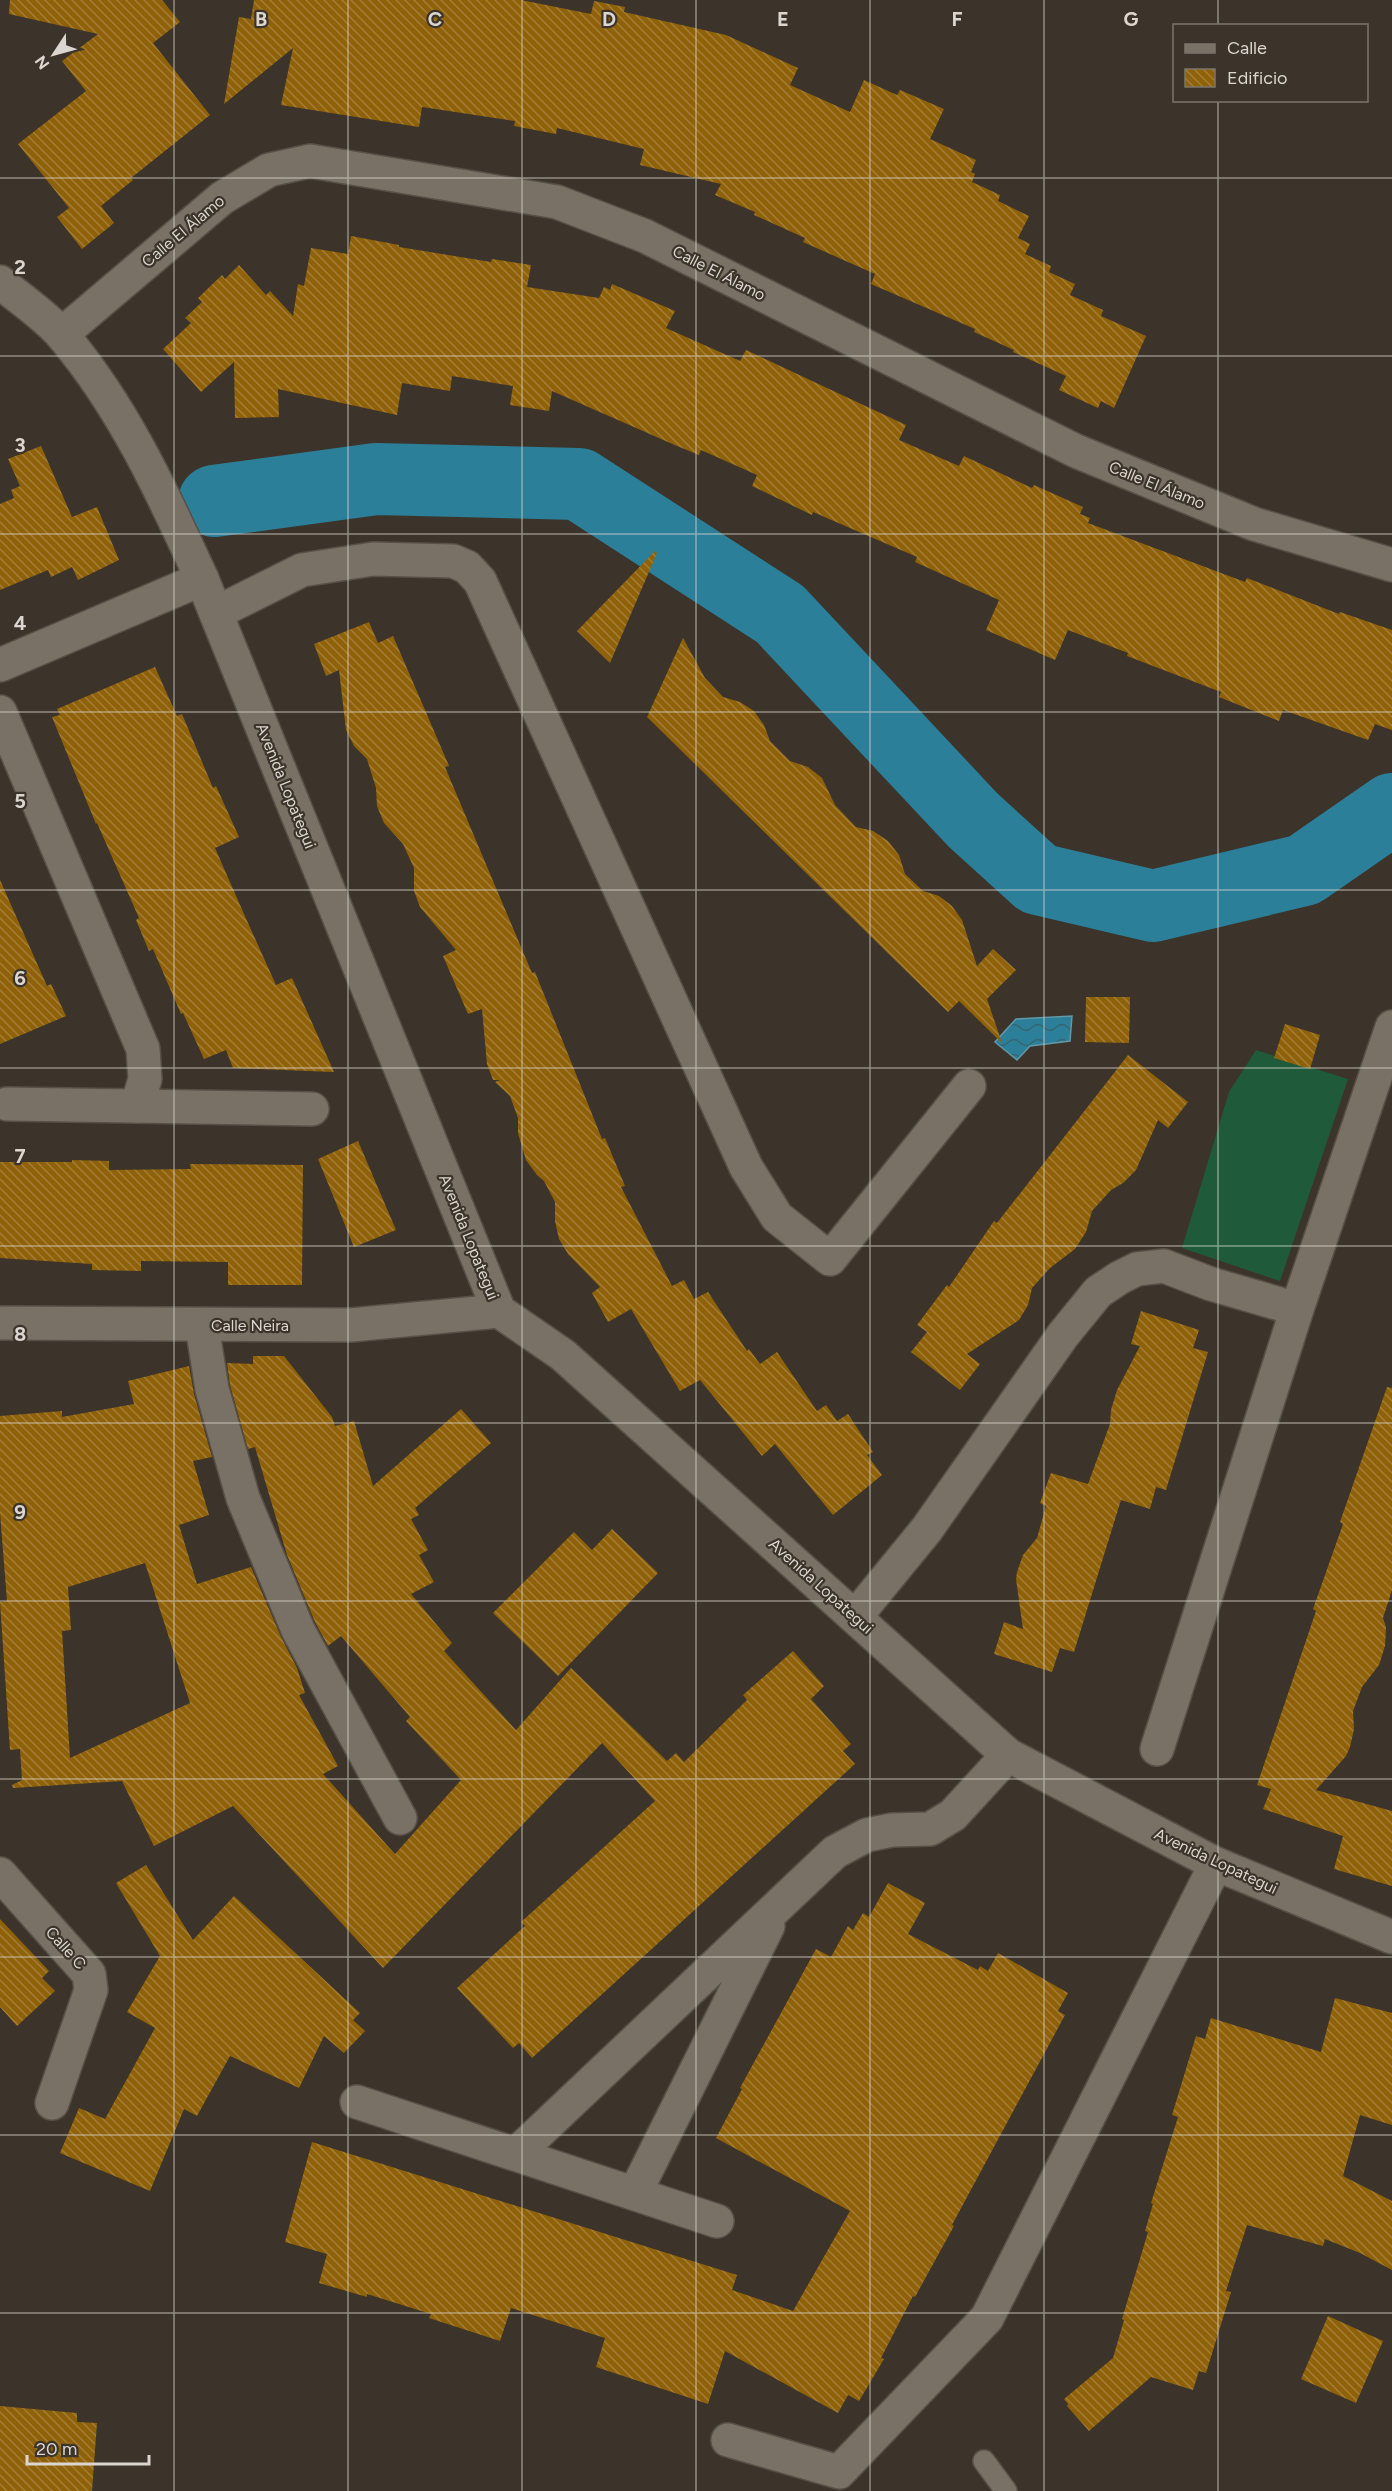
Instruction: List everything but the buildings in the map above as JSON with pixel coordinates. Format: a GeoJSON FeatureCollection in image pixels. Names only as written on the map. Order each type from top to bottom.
{"type":"FeatureCollection","features":[{"type":"Feature","properties":{"kind":"street","name":"Calle El Álamo"},"geometry":{"type":"LineString","coordinates":[[62,334],[222,198],[269,170],[310,161],[557,202],[645,236],[1076,451],[1254,524],[1392,566]]}},
{"type":"Feature","properties":{"kind":"street","name":"Avenida Lopategui"},"geometry":{"type":"LineString","coordinates":[[0,282],[62,334],[102,386],[152,471],[202,579],[499,1311],[563,1355],[1008,1755],[1216,1864],[1392,1937]]}},
{"type":"Feature","properties":{"kind":"street"},"geometry":{"type":"LineString","coordinates":[[216,613],[302,570],[373,559],[453,561],[467,567],[480,581],[746,1167],[777,1217],[830,1259],[969,1086]]}},
{"type":"Feature","properties":{"kind":"street"},"geometry":{"type":"LineString","coordinates":[[0,665],[202,579]]}},
{"type":"Feature","properties":{"kind":"street"},"geometry":{"type":"LineString","coordinates":[[0,712],[143,1049],[145,1079],[137,1107]]}},
{"type":"Feature","properties":{"kind":"street"},"geometry":{"type":"LineString","coordinates":[[1157,1749],[1297,1309],[1392,1027]]}},
{"type":"Feature","properties":{"kind":"street"},"geometry":{"type":"LineString","coordinates":[[7,1104],[312,1109]]}},
{"type":"Feature","properties":{"kind":"street"},"geometry":{"type":"LineString","coordinates":[[855,1617],[927,1529],[1063,1335],[1098,1292],[1137,1269],[1164,1266],[1211,1284],[1297,1309]]}},
{"type":"Feature","properties":{"kind":"street","name":"Calle Neira"},"geometry":{"type":"LineString","coordinates":[[0,1323],[202,1326],[351,1325],[499,1311]]}},
{"type":"Feature","properties":{"kind":"street"},"geometry":{"type":"LineString","coordinates":[[202,1326],[212,1389],[243,1498],[298,1630],[400,1818]]}},
{"type":"Feature","properties":{"kind":"street"},"geometry":{"type":"LineString","coordinates":[[518,2153],[835,1852],[867,1835],[892,1830],[930,1829],[953,1815],[1008,1755]]}},
{"type":"Feature","properties":{"kind":"street"},"geometry":{"type":"LineString","coordinates":[[728,2440],[839,2472],[987,2318],[1216,1864]]}},
{"type":"Feature","properties":{"kind":"street","name":"Calle C"},"geometry":{"type":"LineString","coordinates":[[0,1874],[89,1974],[91,1990],[52,2103]]}},
{"type":"Feature","properties":{"kind":"street"},"geometry":{"type":"LineString","coordinates":[[635,2193],[778,1906]]}},
{"type":"Feature","properties":{"kind":"street"},"geometry":{"type":"LineString","coordinates":[[357,2102],[518,2153],[717,2221]]}},
{"type":"Feature","properties":{"kind":"lane"},"geometry":{"type":"LineString","coordinates":[[984,2461],[1006,2491]]}},
{"type":"Feature","properties":{"kind":"green space"},"geometry":{"type":"Polygon","coordinates":[[[1256,1050],[1348,1079],[1280,1281],[1182,1248],[1229,1092],[1256,1050]]]}},
{"type":"Feature","properties":{"kind":"water"},"geometry":{"type":"Polygon","coordinates":[[[1072,1016],[1070,1041],[1030,1046],[1017,1060],[995,1042],[1016,1019],[1072,1016]]]}},
{"type":"Feature","properties":{"kind":"waterway"},"geometry":{"type":"LineString","coordinates":[[214,501],[376,479],[579,484],[780,614],[973,820],[1038,879],[1153,906],[1304,870],[1392,809]]}}]}
